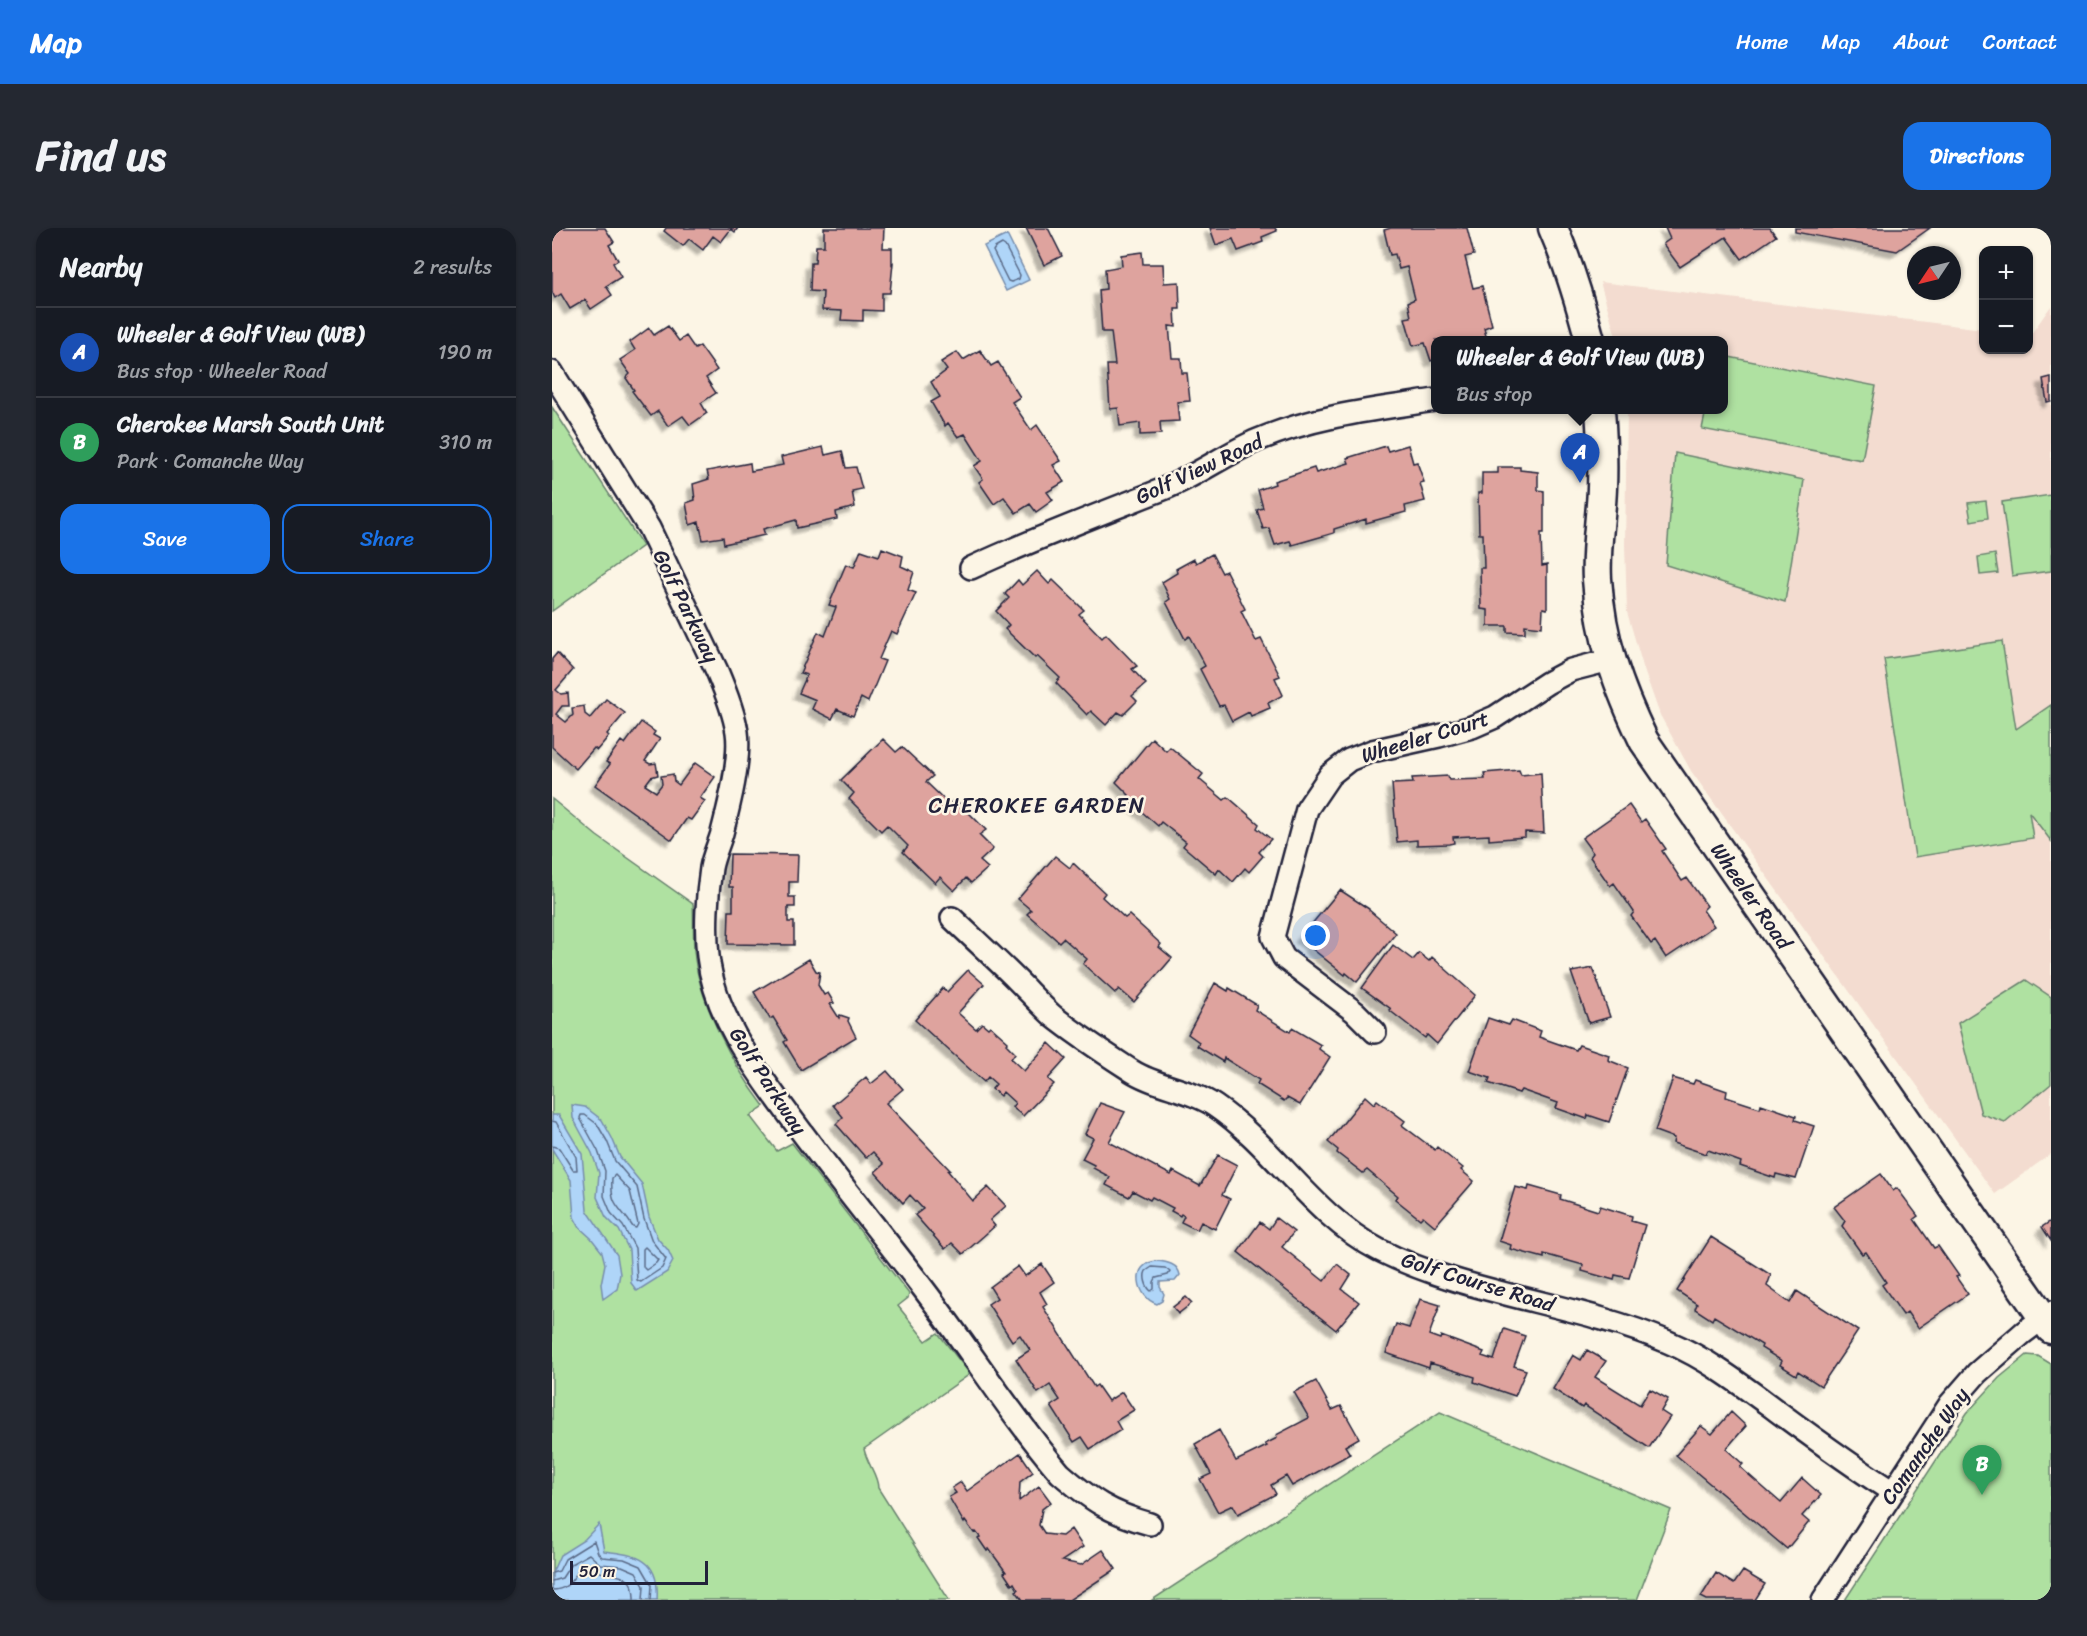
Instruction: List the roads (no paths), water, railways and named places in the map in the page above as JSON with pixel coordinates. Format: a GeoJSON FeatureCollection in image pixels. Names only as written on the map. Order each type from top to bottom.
{"type":"FeatureCollection","features":[{"type":"Feature","properties":{"kind":"street"},"geometry":{"type":"LineString","coordinates":[[1553,228],[1579,297],[1589,336]]}},
{"type":"Feature","properties":{"kind":"street","name":"Golf Parkway"},"geometry":{"type":"LineString","coordinates":[[552,372],[649,528],[717,671],[737,732],[738,753],[730,796],[711,867],[707,933],[708,957],[713,978],[724,1012],[737,1038],[758,1072],[826,1166],[920,1284],[1060,1473],[1102,1505],[1123,1516],[1150,1524]]}},
{"type":"Feature","properties":{"kind":"street","name":"Golf View Road"},"geometry":{"type":"LineString","coordinates":[[971,568],[1199,473],[1258,440],[1322,419],[1431,401]]}},
{"type":"Feature","properties":{"kind":"street","name":"Wheeler Road"},"geometry":{"type":"LineString","coordinates":[[1600,414],[1603,454],[1597,577],[1601,613],[1610,660],[1624,700],[1644,741],[2048,1320]]}},
{"type":"Feature","properties":{"kind":"street","name":"Wheeler Court"},"geometry":{"type":"LineString","coordinates":[[1375,1032],[1354,1011],[1284,958],[1272,937],[1308,808],[1320,787],[1330,775],[1349,760],[1372,751],[1472,727],[1495,717],[1571,670],[1610,660]]}},
{"type":"Feature","properties":{"kind":"street","name":"Golf Course Road"},"geometry":{"type":"LineString","coordinates":[[952,918],[1053,1016],[1135,1073],[1212,1104],[1236,1123],[1322,1209],[1346,1229],[1377,1248],[1407,1263],[1441,1275],[1582,1312],[1667,1341],[1699,1357],[1742,1385],[1851,1465],[1893,1492]]}},
{"type":"Feature","properties":{"kind":"street","name":"Comanche Way"},"geometry":{"type":"LineString","coordinates":[[1823,1600],[1950,1404],[1977,1373],[2022,1333],[2048,1320]]}},
{"type":"Feature","properties":{"kind":"water"},"geometry":{"type":"Polygon","coordinates":[[[1007,235],[1029,280],[1006,291],[984,246],[1007,235]]]}},
{"type":"Feature","properties":{"kind":"water"},"geometry":{"type":"Polygon","coordinates":[[[572,1105],[585,1107],[602,1120],[620,1157],[642,1184],[649,1217],[658,1239],[668,1250],[673,1261],[667,1272],[637,1291],[631,1283],[629,1250],[619,1230],[606,1217],[597,1197],[599,1173],[592,1153],[573,1118],[572,1105]]]}},
{"type":"Feature","properties":{"kind":"water"},"geometry":{"type":"Polygon","coordinates":[[[552,1115],[559,1115],[582,1154],[587,1210],[617,1255],[620,1274],[617,1289],[603,1299],[601,1284],[605,1264],[602,1252],[580,1228],[574,1217],[571,1180],[552,1149],[552,1115]]]}},
{"type":"Feature","properties":{"kind":"water"},"geometry":{"type":"Polygon","coordinates":[[[1157,1261],[1174,1266],[1180,1275],[1175,1281],[1160,1282],[1164,1294],[1162,1301],[1157,1304],[1145,1295],[1139,1281],[1139,1274],[1148,1263],[1157,1261]]]}},
{"type":"Feature","properties":{"kind":"water"},"geometry":{"type":"Polygon","coordinates":[[[599,1524],[604,1551],[637,1557],[651,1568],[657,1586],[657,1600],[552,1600],[552,1573],[560,1555],[584,1540],[599,1524]]]}},
{"type":"Feature","properties":{"kind":"place","name":"Wheeler & Golf View (WB)"},"geometry":{"type":"Point","coordinates":[1580,483]}},
{"type":"Feature","properties":{"kind":"place","name":"Cherokee Marsh South Unit"},"geometry":{"type":"Point","coordinates":[1982,1495]}},
{"type":"Feature","properties":{"kind":"district","name":"CHEROKEE GARDEN"},"geometry":{"type":"Point","coordinates":[1037,805]}}]}
